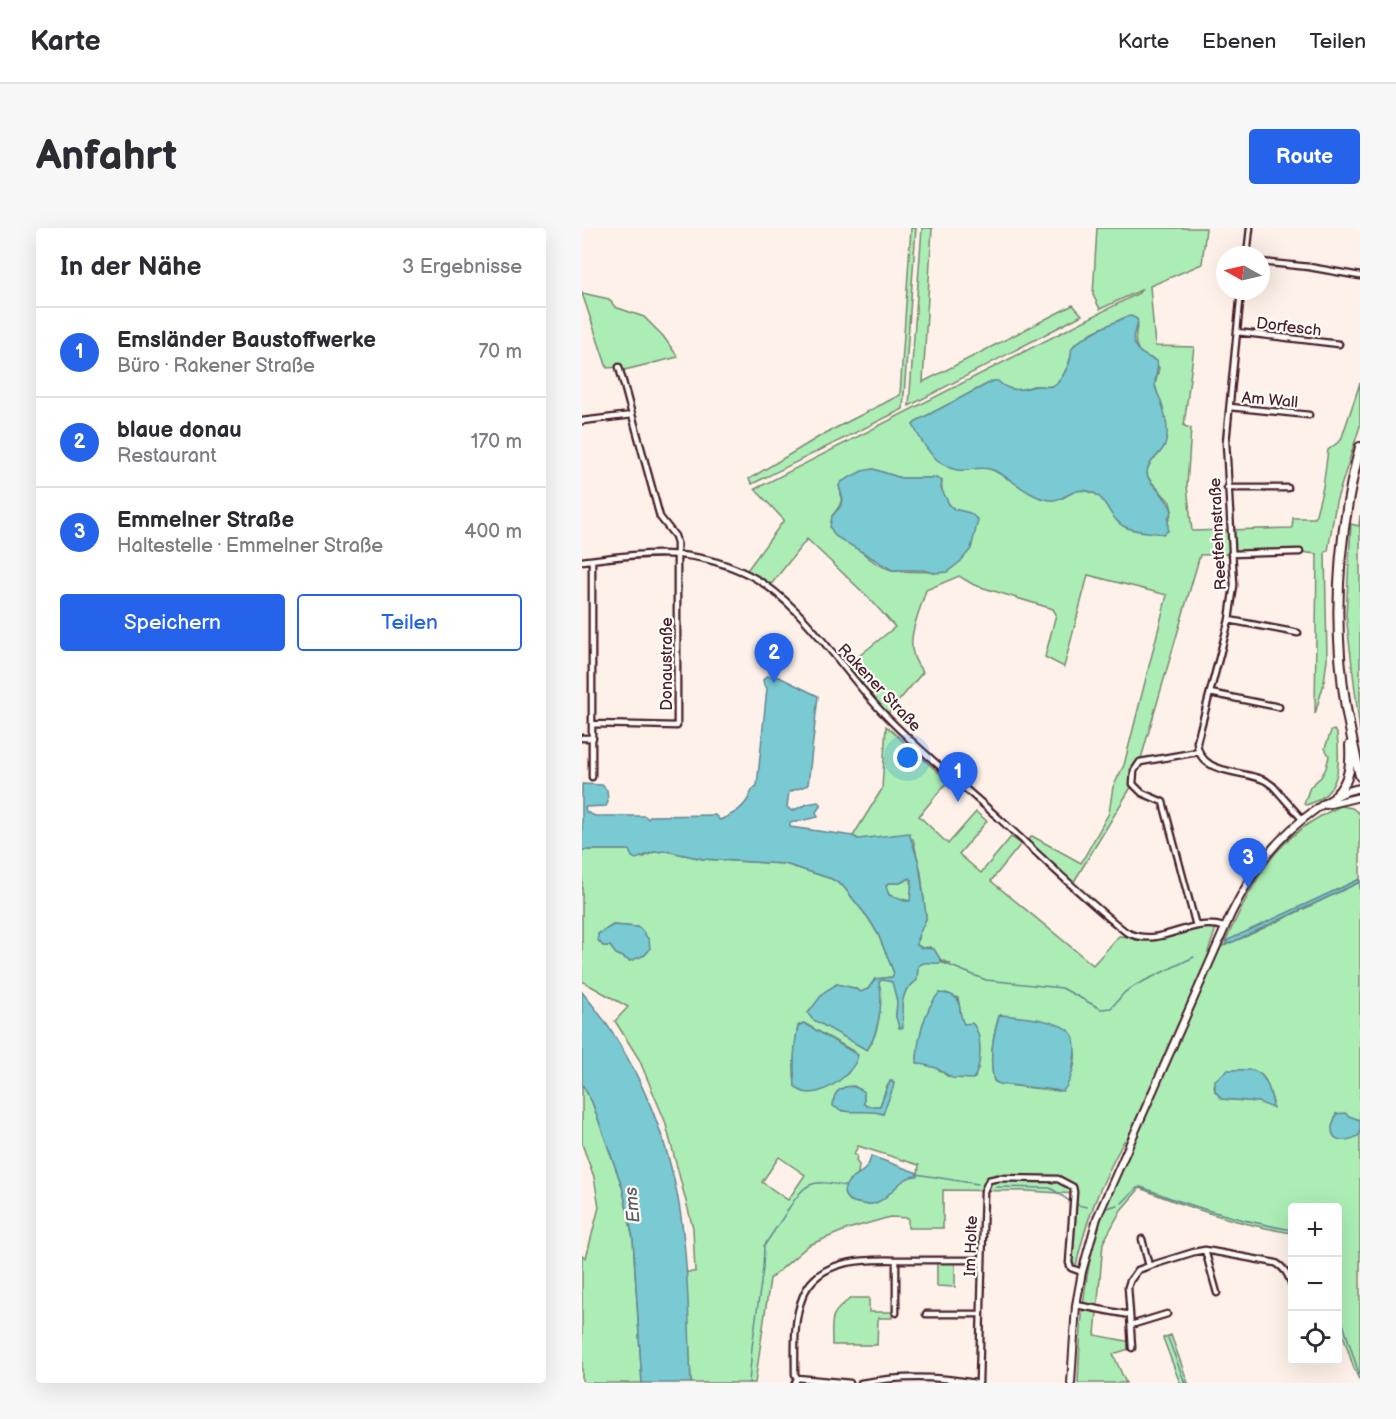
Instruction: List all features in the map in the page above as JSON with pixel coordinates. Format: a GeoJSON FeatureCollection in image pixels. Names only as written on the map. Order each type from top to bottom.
{"type":"FeatureCollection","features":[{"type":"Feature","properties":{"kind":"main road"},"geometry":{"type":"LineString","coordinates":[[1336,795],[1346,781],[1350,770],[1339,590],[1345,517],[1360,447]]}},
{"type":"Feature","properties":{"kind":"main road"},"geometry":{"type":"LineString","coordinates":[[1348,716],[1360,776]]}},
{"type":"Feature","properties":{"kind":"street"},"geometry":{"type":"LineString","coordinates":[[1249,246],[1250,228]]}},
{"type":"Feature","properties":{"kind":"street"},"geometry":{"type":"LineString","coordinates":[[1270,263],[1360,276]]}},
{"type":"Feature","properties":{"kind":"street","name":"Reetfehnstraße"},"geometry":{"type":"LineString","coordinates":[[1198,752],[1197,742],[1229,620],[1234,585],[1226,442],[1240,300]]}},
{"type":"Feature","properties":{"kind":"street","name":"Dorfesch"},"geometry":{"type":"LineString","coordinates":[[1237,332],[1340,344]]}},
{"type":"Feature","properties":{"kind":"street"},"geometry":{"type":"LineString","coordinates":[[619,367],[660,517],[675,536],[678,554]]}},
{"type":"Feature","properties":{"kind":"street","name":"Am Wall"},"geometry":{"type":"LineString","coordinates":[[1230,407],[1309,414]]}},
{"type":"Feature","properties":{"kind":"street"},"geometry":{"type":"LineString","coordinates":[[582,421],[632,415]]}},
{"type":"Feature","properties":{"kind":"street"},"geometry":{"type":"LineString","coordinates":[[1227,488],[1288,488]]}},
{"type":"Feature","properties":{"kind":"street"},"geometry":{"type":"LineString","coordinates":[[1232,554],[1300,552]]}},
{"type":"Feature","properties":{"kind":"street","name":"Rakener Straße"},"geometry":{"type":"LineString","coordinates":[[582,561],[653,553],[678,554],[699,557],[738,570],[763,583],[784,599],[886,717],[1126,932],[1137,938],[1150,939],[1208,924],[1224,927]]}},
{"type":"Feature","properties":{"kind":"street","name":"Donaustraße"},"geometry":{"type":"LineString","coordinates":[[593,724],[678,726],[678,554]]}},
{"type":"Feature","properties":{"kind":"street"},"geometry":{"type":"LineString","coordinates":[[592,560],[592,777]]}},
{"type":"Feature","properties":{"kind":"street"},"geometry":{"type":"LineString","coordinates":[[1229,620],[1298,633]]}},
{"type":"Feature","properties":{"kind":"street"},"geometry":{"type":"LineString","coordinates":[[1210,693],[1279,707]]}},
{"type":"Feature","properties":{"kind":"street"},"geometry":{"type":"LineString","coordinates":[[582,738],[593,738]]}},
{"type":"Feature","properties":{"kind":"street"},"geometry":{"type":"LineString","coordinates":[[1196,926],[1163,802],[1142,793],[1133,784],[1134,771],[1140,762],[1198,752],[1207,764],[1266,781],[1302,819]]}},
{"type":"Feature","properties":{"kind":"street"},"geometry":{"type":"LineString","coordinates":[[1071,1383],[1076,1305],[1082,1272],[1097,1218],[1224,927],[1245,885],[1266,854],[1283,835],[1336,795],[1360,788]]}},
{"type":"Feature","properties":{"kind":"street"},"geometry":{"type":"LineString","coordinates":[[1320,807],[1360,797]]}},
{"type":"Feature","properties":{"kind":"street","name":"Im Holte"},"geometry":{"type":"LineString","coordinates":[[977,1383],[984,1191],[989,1180],[998,1178],[1058,1179],[1073,1187],[1069,1266],[1075,1271],[1082,1272]]}},
{"type":"Feature","properties":{"kind":"street"},"geometry":{"type":"LineString","coordinates":[[1142,1239],[1149,1266]]}},
{"type":"Feature","properties":{"kind":"street"},"geometry":{"type":"LineString","coordinates":[[1205,1250],[1217,1293]]}},
{"type":"Feature","properties":{"kind":"street"},"geometry":{"type":"LineString","coordinates":[[1132,1348],[1130,1281],[1138,1270],[1205,1250],[1276,1263],[1288,1273]]}},
{"type":"Feature","properties":{"kind":"street"},"geometry":{"type":"LineString","coordinates":[[850,1383],[796,1380],[796,1327],[799,1309],[809,1286],[823,1273],[841,1264],[866,1260],[982,1260]]}},
{"type":"Feature","properties":{"kind":"street"},"geometry":{"type":"LineString","coordinates":[[896,1260],[896,1313]]}},
{"type":"Feature","properties":{"kind":"street"},"geometry":{"type":"LineString","coordinates":[[1076,1305],[1130,1315]]}},
{"type":"Feature","properties":{"kind":"street"},"geometry":{"type":"LineString","coordinates":[[926,1314],[981,1314]]}},
{"type":"Feature","properties":{"kind":"street"},"geometry":{"type":"LineString","coordinates":[[1131,1325],[1167,1314]]}},
{"type":"Feature","properties":{"kind":"street"},"geometry":{"type":"LineString","coordinates":[[861,1383],[889,1378],[936,1381],[945,1377],[977,1383]]}},
{"type":"Feature","properties":{"kind":"green space"},"geometry":{"type":"Polygon","coordinates":[[[911,228],[916,228],[903,409],[752,484],[749,479],[822,435],[900,395],[911,228]]]}},
{"type":"Feature","properties":{"kind":"green space"},"geometry":{"type":"Polygon","coordinates":[[[922,228],[932,228],[923,382],[1073,305],[1082,315],[909,406],[922,228]]]}},
{"type":"Feature","properties":{"kind":"green space"},"geometry":{"type":"Polygon","coordinates":[[[1097,228],[1206,228],[1202,264],[1150,286],[1155,346],[1194,347],[1184,426],[1191,428],[1187,486],[1192,531],[1292,528],[1293,518],[1315,518],[1323,487],[1328,450],[1341,440],[1360,383],[1360,426],[1336,502],[1328,551],[1325,552],[1327,659],[1324,683],[1315,714],[1317,554],[1300,552],[1200,555],[1140,762],[1134,771],[1133,784],[1072,885],[1026,843],[1032,836],[1081,863],[1109,813],[1113,787],[1124,765],[1167,595],[1088,575],[1064,667],[1045,657],[1056,614],[1053,609],[974,585],[959,576],[926,590],[915,622],[912,642],[916,662],[923,672],[886,716],[844,668],[895,627],[869,598],[807,539],[769,587],[745,573],[784,520],[755,489],[1141,290],[1100,309],[1093,295],[1097,228]],[[1126,317],[1093,332],[1074,345],[1064,374],[1056,384],[1013,390],[993,381],[918,420],[913,425],[983,467],[993,470],[1040,497],[1063,498],[1076,490],[1087,491],[1102,498],[1118,522],[1167,525],[1172,511],[1170,502],[1148,478],[1147,471],[1149,464],[1159,454],[1165,417],[1155,385],[1159,368],[1153,359],[1142,355],[1139,351],[1136,346],[1138,324],[1126,317]],[[873,469],[839,486],[841,502],[832,516],[865,555],[882,566],[897,571],[935,573],[954,509],[944,496],[942,481],[935,478],[901,478],[873,469]]]}},
{"type":"Feature","properties":{"kind":"green space"},"geometry":{"type":"Polygon","coordinates":[[[582,293],[609,299],[615,307],[644,317],[663,336],[678,357],[620,371],[619,367],[607,368],[582,293]]]}},
{"type":"Feature","properties":{"kind":"green space"},"geometry":{"type":"Polygon","coordinates":[[[1360,515],[1360,732],[1346,615],[1351,524],[1359,526],[1360,515]]]}},
{"type":"Feature","properties":{"kind":"green space"},"geometry":{"type":"Polygon","coordinates":[[[886,726],[948,781],[919,816],[948,844],[976,812],[987,821],[959,854],[981,873],[1011,837],[1021,844],[991,881],[1093,965],[1119,936],[1150,939],[1202,924],[1217,925],[1208,952],[1360,882],[1360,1120],[1336,1114],[1332,1128],[1360,1134],[1360,1382],[1342,1332],[1342,1203],[1288,1203],[1288,1232],[1215,1215],[1140,1188],[1121,1210],[1103,1243],[1095,1335],[1131,1342],[1132,1348],[1113,1354],[1126,1383],[1078,1383],[1082,1317],[1089,1267],[1095,1237],[1133,1144],[1124,1141],[1094,1204],[1075,1271],[1069,1266],[1076,1194],[943,1190],[943,1228],[908,1228],[908,1218],[890,1217],[848,1229],[809,1245],[770,1279],[755,1383],[691,1383],[686,1272],[695,1272],[693,1228],[665,1121],[639,1059],[615,1021],[628,1007],[582,981],[582,850],[629,850],[642,858],[654,852],[666,851],[703,859],[785,864],[832,879],[843,886],[878,934],[894,973],[892,977],[875,979],[868,989],[861,992],[836,984],[809,1015],[867,1050],[875,1035],[879,1017],[879,982],[893,981],[897,1001],[896,1017],[902,1024],[903,999],[906,990],[917,980],[918,966],[927,961],[951,964],[941,960],[930,947],[922,948],[917,945],[919,933],[926,919],[921,873],[913,839],[858,839],[853,836],[882,789],[886,726]],[[613,925],[602,932],[598,940],[603,946],[610,946],[616,954],[630,961],[646,938],[637,927],[613,925]],[[946,993],[932,1005],[922,1030],[917,1058],[947,1076],[975,1078],[979,1061],[979,1039],[968,1025],[963,1024],[958,998],[946,993]],[[999,1016],[993,1040],[994,1081],[999,1084],[1059,1091],[1063,1088],[1070,1078],[1075,1053],[1063,1027],[1050,1022],[999,1016]],[[803,1023],[798,1026],[794,1060],[795,1086],[847,1074],[857,1059],[855,1052],[803,1023]],[[1260,1073],[1214,1085],[1215,1091],[1222,1099],[1273,1103],[1266,1081],[1260,1073]],[[892,1081],[887,1086],[880,1106],[867,1107],[864,1105],[864,1092],[854,1086],[845,1087],[842,1111],[874,1111],[883,1114],[892,1081]],[[858,1146],[854,1154],[857,1156],[856,1161],[859,1165],[858,1174],[849,1180],[854,1202],[867,1204],[876,1202],[884,1198],[901,1182],[918,1175],[919,1165],[858,1146]],[[779,1157],[762,1182],[788,1200],[805,1175],[779,1157]]]}},
{"type":"Feature","properties":{"kind":"green space"},"geometry":{"type":"Polygon","coordinates":[[[1334,730],[1337,733],[1338,744],[1336,776],[1326,794],[1306,805],[1304,804],[1310,787],[1321,777],[1326,768],[1329,756],[1325,748],[1331,731],[1334,730]]]}},
{"type":"Feature","properties":{"kind":"green space"},"geometry":{"type":"Polygon","coordinates":[[[1341,806],[1352,808],[1360,814],[1360,879],[1225,942],[1246,898],[1269,861],[1299,831],[1341,806]]]}},
{"type":"Feature","properties":{"kind":"green space"},"geometry":{"type":"Polygon","coordinates":[[[911,878],[912,898],[910,901],[889,895],[886,886],[888,883],[900,883],[911,878]]]}},
{"type":"Feature","properties":{"kind":"green space"},"geometry":{"type":"Polygon","coordinates":[[[582,1084],[592,1102],[622,1186],[633,1238],[642,1383],[582,1383],[582,1255],[586,1258],[599,1207],[594,1177],[582,1144],[582,1084]]]}},
{"type":"Feature","properties":{"kind":"green space"},"geometry":{"type":"Polygon","coordinates":[[[937,1262],[955,1262],[955,1287],[937,1286],[937,1262]]]}},
{"type":"Feature","properties":{"kind":"green space"},"geometry":{"type":"Polygon","coordinates":[[[851,1298],[869,1298],[869,1312],[892,1312],[892,1318],[878,1318],[877,1345],[832,1345],[835,1313],[851,1298]]]}},
{"type":"Feature","properties":{"kind":"green space"},"geometry":{"type":"Polygon","coordinates":[[[1171,1335],[1188,1383],[1180,1383],[1163,1338],[1171,1335]]]}},
{"type":"Feature","properties":{"kind":"water"},"geometry":{"type":"Polygon","coordinates":[[[1131,316],[1138,321],[1133,339],[1136,348],[1157,361],[1158,367],[1155,386],[1166,422],[1167,437],[1164,447],[1148,468],[1147,473],[1150,481],[1170,505],[1172,511],[1168,518],[1168,531],[1163,534],[1137,531],[1123,526],[1100,497],[1088,491],[1077,491],[1060,499],[1050,500],[1035,496],[993,470],[949,468],[930,453],[913,425],[918,420],[993,381],[998,381],[1013,389],[1055,385],[1068,367],[1074,346],[1093,332],[1131,316]]]}},
{"type":"Feature","properties":{"kind":"water"},"geometry":{"type":"Polygon","coordinates":[[[873,469],[901,478],[936,478],[942,481],[941,488],[949,504],[954,509],[970,513],[978,520],[971,549],[960,562],[947,572],[892,570],[835,536],[830,527],[832,516],[843,500],[839,486],[841,482],[862,471],[873,469]]]}},
{"type":"Feature","properties":{"kind":"water"},"geometry":{"type":"Polygon","coordinates":[[[766,676],[779,677],[818,696],[808,785],[789,792],[787,807],[792,811],[807,804],[818,802],[821,805],[816,812],[818,817],[790,823],[790,827],[853,836],[858,839],[909,833],[919,863],[926,919],[917,939],[917,945],[934,949],[942,962],[924,963],[918,966],[917,980],[906,990],[902,1002],[903,1028],[899,1028],[896,1017],[897,1001],[892,982],[882,980],[879,982],[881,998],[879,1017],[867,1050],[812,1019],[808,1013],[824,992],[837,984],[861,992],[868,989],[875,979],[892,977],[894,973],[878,934],[843,886],[832,879],[785,864],[703,859],[666,851],[654,852],[636,859],[632,857],[629,850],[582,850],[582,784],[602,785],[607,790],[606,806],[585,807],[586,812],[595,816],[645,816],[648,819],[651,816],[715,815],[720,820],[741,808],[757,786],[767,688],[763,680],[766,676]],[[910,878],[900,883],[888,883],[886,886],[889,895],[910,901],[912,880],[910,878]]]}},
{"type":"Feature","properties":{"kind":"water"},"geometry":{"type":"Polygon","coordinates":[[[1360,879],[1360,882],[1226,945],[1228,940],[1360,879]]]}},
{"type":"Feature","properties":{"kind":"water"},"geometry":{"type":"Polygon","coordinates":[[[613,925],[641,929],[649,940],[650,949],[645,955],[630,961],[616,954],[610,946],[603,946],[598,940],[598,934],[613,925]]]}},
{"type":"Feature","properties":{"kind":"water","name":"Ems"},"geometry":{"type":"Polygon","coordinates":[[[582,992],[603,1019],[638,1078],[664,1142],[680,1208],[686,1260],[691,1383],[642,1383],[633,1238],[622,1186],[592,1102],[582,1084],[582,992]]]}},
{"type":"Feature","properties":{"kind":"water"},"geometry":{"type":"Polygon","coordinates":[[[939,993],[954,996],[959,1003],[964,1024],[972,1023],[976,1028],[980,1042],[980,1059],[973,1079],[952,1078],[936,1068],[917,1063],[922,1026],[929,1008],[939,993]]]}},
{"type":"Feature","properties":{"kind":"water"},"geometry":{"type":"Polygon","coordinates":[[[1001,1015],[1051,1022],[1068,1030],[1073,1036],[1075,1048],[1073,1068],[1063,1091],[999,1084],[994,1081],[992,1048],[1001,1015]]]}},
{"type":"Feature","properties":{"kind":"water"},"geometry":{"type":"Polygon","coordinates":[[[804,1023],[858,1055],[855,1063],[841,1079],[821,1091],[811,1093],[802,1092],[795,1086],[794,1063],[798,1026],[804,1023]]]}},
{"type":"Feature","properties":{"kind":"water"},"geometry":{"type":"Polygon","coordinates":[[[1228,1070],[1258,1072],[1266,1081],[1273,1108],[1258,1102],[1222,1099],[1215,1091],[1215,1080],[1228,1070]]]}},
{"type":"Feature","properties":{"kind":"water"},"geometry":{"type":"Polygon","coordinates":[[[890,1081],[894,1083],[893,1088],[883,1114],[851,1112],[833,1106],[839,1090],[853,1087],[864,1092],[864,1104],[880,1106],[890,1081]]]}},
{"type":"Feature","properties":{"kind":"water"},"geometry":{"type":"Polygon","coordinates":[[[1345,1113],[1360,1120],[1360,1134],[1343,1140],[1335,1138],[1332,1125],[1336,1114],[1345,1113]]]}},
{"type":"Feature","properties":{"kind":"water"},"geometry":{"type":"Polygon","coordinates":[[[871,1156],[918,1173],[918,1176],[903,1181],[879,1202],[862,1204],[849,1200],[844,1193],[846,1184],[866,1168],[871,1156]]]}},
{"type":"Feature","properties":{"kind":"waterway"},"geometry":{"type":"LineString","coordinates":[[941,962],[986,980],[1062,988],[1101,1009],[1111,1008],[1125,992],[1138,984],[1194,957]]}},
{"type":"Feature","properties":{"kind":"waterway"},"geometry":{"type":"LineString","coordinates":[[916,1174],[978,1184]]}},
{"type":"Feature","properties":{"kind":"waterway"},"geometry":{"type":"LineString","coordinates":[[787,1211],[804,1188],[810,1185],[824,1183],[845,1186]]}},
{"type":"Feature","properties":{"kind":"waterway"},"geometry":{"type":"LineString","coordinates":[[995,1187],[1050,1188],[1071,1202],[1087,1207]]}},
{"type":"Feature","properties":{"kind":"waterway"},"geometry":{"type":"LineString","coordinates":[[1122,1203],[1137,1188],[1141,1187],[1216,1213],[1288,1229]]}},
{"type":"Feature","properties":{"kind":"waterway"},"geometry":{"type":"LineString","coordinates":[[1107,1208],[1117,1205]]}},
{"type":"Feature","properties":{"kind":"waterway"},"geometry":{"type":"LineString","coordinates":[[749,1383],[764,1246],[786,1213]]}},
{"type":"Feature","properties":{"kind":"waterway"},"geometry":{"type":"LineString","coordinates":[[1339,1311],[1360,1377]]}},
{"type":"Feature","properties":{"kind":"waterway"},"geometry":{"type":"LineString","coordinates":[[1168,1338],[1185,1383]]}},
{"type":"Feature","properties":{"kind":"place","name":"blaue donau"},"geometry":{"type":"Point","coordinates":[774,683]}},
{"type":"Feature","properties":{"kind":"place","name":"Emsländer Baustoffwerke"},"geometry":{"type":"Point","coordinates":[958,802]}},
{"type":"Feature","properties":{"kind":"place","name":"Emmelner Straße"},"geometry":{"type":"Point","coordinates":[1248,888]}}]}
